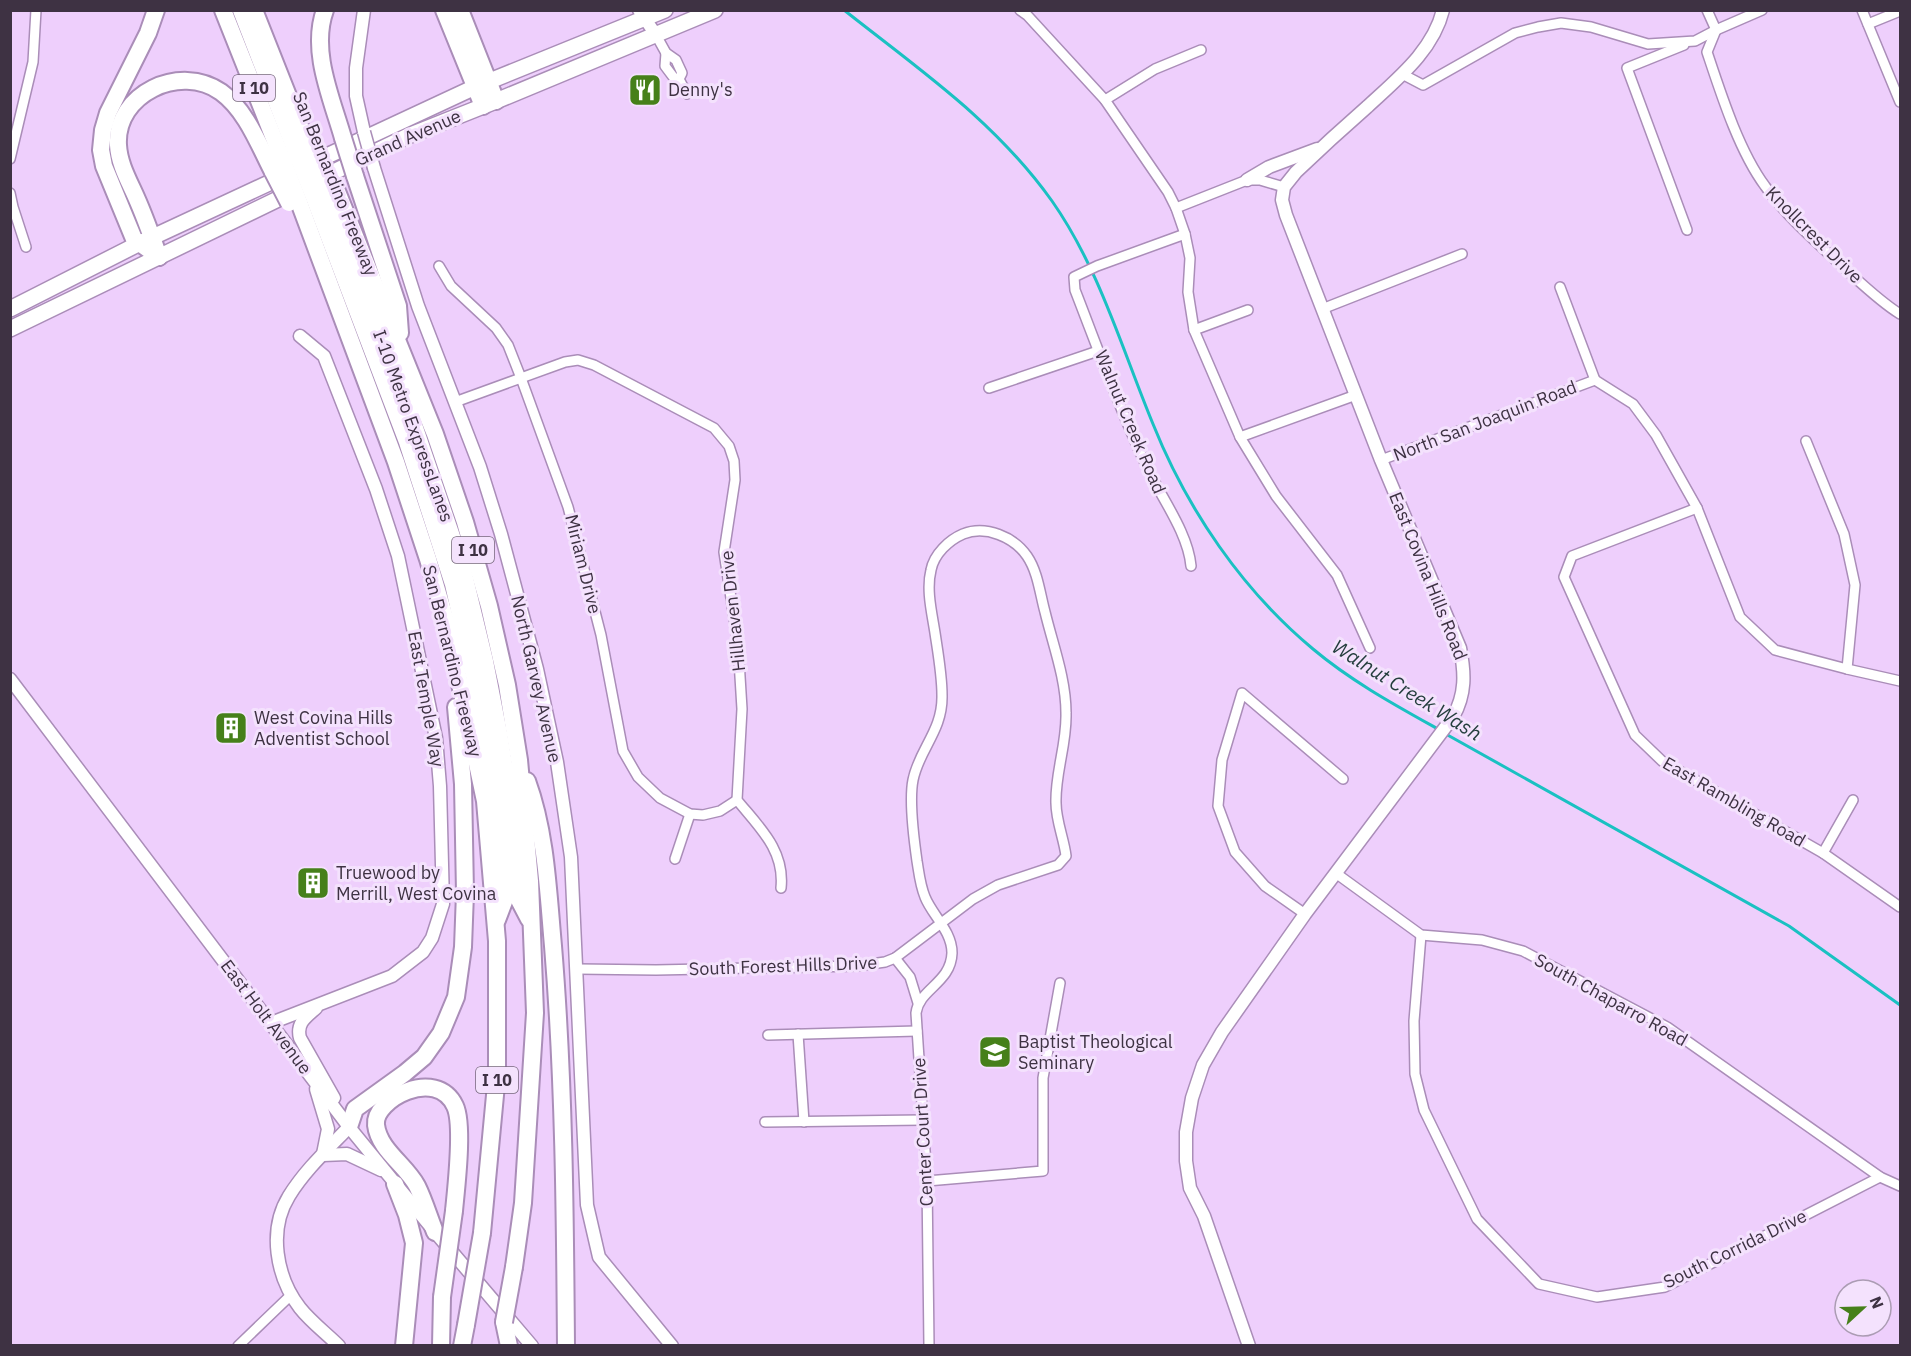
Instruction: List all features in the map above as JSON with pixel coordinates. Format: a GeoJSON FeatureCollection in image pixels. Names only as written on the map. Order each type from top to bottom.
{"type":"FeatureCollection","features":[{"type":"Feature","properties":{"kind":"highway"},"geometry":{"type":"LineString","coordinates":[[146,241],[134,239],[105,166],[101,150],[108,113],[148,33],[156,10]]}},
{"type":"Feature","properties":{"kind":"highway","name":"San Bernardino Freeway"},"geometry":{"type":"LineString","coordinates":[[223,10],[312,195],[401,346],[465,522],[489,606],[507,685],[519,760],[532,925],[534,1024],[523,1203],[501,1346]]}},
{"type":"Feature","properties":{"kind":"highway","name":"I-10 Metro ExpressLanes"},"geometry":{"type":"LineString","coordinates":[[241,10],[411,452],[458,604],[489,755],[500,830],[505,900],[495,926]]}},
{"type":"Feature","properties":{"kind":"highway","name":"I-10 Metro ExpressLanes"},"geometry":{"type":"LineString","coordinates":[[254,10],[297,160]]}},
{"type":"Feature","properties":{"kind":"highway","name":"San Bernardino Freeway"},"geometry":{"type":"LineString","coordinates":[[266,10],[297,160]]}},
{"type":"Feature","properties":{"kind":"highway"},"geometry":{"type":"LineString","coordinates":[[325,10],[320,33],[321,56],[354,176],[398,306],[401,346]]}},
{"type":"Feature","properties":{"kind":"highway"},"geometry":{"type":"LineString","coordinates":[[444,10],[490,104]]}},
{"type":"Feature","properties":{"kind":"highway"},"geometry":{"type":"LineString","coordinates":[[460,10],[481,84]]}},
{"type":"Feature","properties":{"kind":"highway"},"geometry":{"type":"LineString","coordinates":[[159,257],[146,241],[118,145],[124,116],[132,103],[144,93],[160,85],[176,80],[194,81],[221,92],[241,113],[297,160],[312,195]]}},
{"type":"Feature","properties":{"kind":"highway","name":"San Bernardino Freeway"},"geometry":{"type":"LineString","coordinates":[[312,195],[311,233],[396,462],[448,628],[485,801],[496,941],[497,1074],[482,1233],[462,1346]]}},
{"type":"Feature","properties":{"kind":"highway","name":"I-10 Metro ExpressLanes"},"geometry":{"type":"LineString","coordinates":[[312,195],[360,285],[396,372],[462,567],[485,661],[499,733],[511,808],[518,898],[532,925]]}},
{"type":"Feature","properties":{"kind":"highway"},"geometry":{"type":"LineString","coordinates":[[349,1127],[355,1109],[424,1057],[441,1033],[456,997],[463,947],[463,784],[448,628]]}},
{"type":"Feature","properties":{"kind":"highway"},"geometry":{"type":"LineString","coordinates":[[519,760],[537,809],[549,902],[556,984],[566,1346]]}},
{"type":"Feature","properties":{"kind":"highway"},"geometry":{"type":"LineString","coordinates":[[435,1232],[416,1184],[380,1138],[376,1123],[381,1111],[392,1101],[404,1092],[418,1087],[435,1088],[450,1097],[457,1108],[459,1155],[442,1297],[441,1346]]}},
{"type":"Feature","properties":{"kind":"highway"},"geometry":{"type":"LineString","coordinates":[[390,1178],[407,1215],[414,1243],[404,1346]]}},
{"type":"Feature","properties":{"kind":"highway"},"geometry":{"type":"LineString","coordinates":[[504,1322],[509,1346]]}},
{"type":"Feature","properties":{"kind":"main road","name":"Grand Avenue"},"geometry":{"type":"LineString","coordinates":[[10,309],[146,241],[481,84],[641,15],[665,10]]}},
{"type":"Feature","properties":{"kind":"main road","name":"Grand Avenue"},"geometry":{"type":"LineString","coordinates":[[10,329],[408,136],[715,10]]}},
{"type":"Feature","properties":{"kind":"street"},"geometry":{"type":"LineString","coordinates":[[10,159],[33,62],[36,10]]}},
{"type":"Feature","properties":{"kind":"street","name":"North Garvey Avenue"},"geometry":{"type":"LineString","coordinates":[[364,10],[356,68],[356,86],[364,132],[418,306],[480,467],[501,534],[537,669],[556,762],[571,857],[588,1205],[599,1257],[672,1346]]}},
{"type":"Feature","properties":{"kind":"street"},"geometry":{"type":"LineString","coordinates":[[1247,180],[1260,180],[1284,187],[1321,147],[1419,56],[1434,35],[1443,10]]}},
{"type":"Feature","properties":{"kind":"street"},"geometry":{"type":"LineString","coordinates":[[1707,10],[1716,30]]}},
{"type":"Feature","properties":{"kind":"street"},"geometry":{"type":"LineString","coordinates":[[1687,230],[1627,68],[1695,41],[1762,10]]}},
{"type":"Feature","properties":{"kind":"street"},"geometry":{"type":"LineString","coordinates":[[1862,10],[1900,102]]}},
{"type":"Feature","properties":{"kind":"street"},"geometry":{"type":"LineString","coordinates":[[1868,24],[1900,11]]}},
{"type":"Feature","properties":{"kind":"street"},"geometry":{"type":"LineString","coordinates":[[1026,12],[1105,100],[1151,166],[1176,208],[1190,258],[1188,291],[1194,330],[1240,437],[1276,496],[1337,575],[1370,648]]}},
{"type":"Feature","properties":{"kind":"street"},"geometry":{"type":"LineString","coordinates":[[641,15],[666,53],[676,60],[682,73],[679,79],[687,94]]}},
{"type":"Feature","properties":{"kind":"street"},"geometry":{"type":"LineString","coordinates":[[1402,74],[1423,85],[1515,33],[1561,22],[1591,27],[1648,44],[1695,41]]}},
{"type":"Feature","properties":{"kind":"street","name":"Knollcrest Drive"},"geometry":{"type":"LineString","coordinates":[[1716,30],[1707,52],[1724,104],[1763,185],[1814,240],[1900,314]]}},
{"type":"Feature","properties":{"kind":"street"},"geometry":{"type":"LineString","coordinates":[[1105,100],[1155,69],[1201,50]]}},
{"type":"Feature","properties":{"kind":"street"},"geometry":{"type":"LineString","coordinates":[[1176,208],[1321,147]]}},
{"type":"Feature","properties":{"kind":"street","name":"East Covina Hills Road"},"geometry":{"type":"LineString","coordinates":[[1248,1346],[1204,1216],[1190,1188],[1186,1161],[1186,1132],[1192,1098],[1203,1065],[1222,1032],[1305,914],[1459,707],[1464,689],[1465,670],[1460,648],[1381,460],[1286,215],[1282,200],[1284,187]]}},
{"type":"Feature","properties":{"kind":"street"},"geometry":{"type":"LineString","coordinates":[[10,193],[26,248]]}},
{"type":"Feature","properties":{"kind":"street","name":"Walnut Creek Road"},"geometry":{"type":"LineString","coordinates":[[1185,234],[1085,270],[1074,277],[1075,290],[1098,351],[1145,464],[1187,545],[1191,566]]}},
{"type":"Feature","properties":{"kind":"street"},"geometry":{"type":"LineString","coordinates":[[1322,309],[1462,254]]}},
{"type":"Feature","properties":{"kind":"street","name":"Miriam Drive"},"geometry":{"type":"LineString","coordinates":[[439,266],[451,286],[496,328],[508,345],[521,378],[568,507],[601,635],[623,751],[638,777],[660,798],[690,814]]}},
{"type":"Feature","properties":{"kind":"street"},"geometry":{"type":"LineString","coordinates":[[1560,287],[1595,380]]}},
{"type":"Feature","properties":{"kind":"street"},"geometry":{"type":"LineString","coordinates":[[1194,330],[1248,310]]}},
{"type":"Feature","properties":{"kind":"street","name":"East Temple Way"},"geometry":{"type":"LineString","coordinates":[[272,1023],[392,976],[423,952],[432,938],[443,904],[443,858],[436,738],[398,556],[369,469],[324,356],[300,336]]}},
{"type":"Feature","properties":{"kind":"street"},"geometry":{"type":"LineString","coordinates":[[989,388],[1098,351]]}},
{"type":"Feature","properties":{"kind":"street","name":"Hillhaven Drive"},"geometry":{"type":"LineString","coordinates":[[455,402],[565,362],[578,360],[594,365],[714,428],[729,446],[734,461],[735,480],[724,552],[738,644],[742,710],[737,800]]}},
{"type":"Feature","properties":{"kind":"street","name":"North San Joaquin Road"},"geometry":{"type":"LineString","coordinates":[[1381,460],[1595,380],[1632,404],[1656,435],[1697,508],[1740,617],[1775,650],[1900,681]]}},
{"type":"Feature","properties":{"kind":"street"},"geometry":{"type":"LineString","coordinates":[[1240,437],[1356,395]]}},
{"type":"Feature","properties":{"kind":"street"},"geometry":{"type":"LineString","coordinates":[[1806,441],[1844,534],[1855,585],[1847,669]]}},
{"type":"Feature","properties":{"kind":"street","name":"East Rambling Road"},"geometry":{"type":"LineString","coordinates":[[1697,508],[1572,555],[1564,577],[1635,735],[1662,761],[1823,853],[1900,907]]}},
{"type":"Feature","properties":{"kind":"street","name":"South Forest Hills Drive"},"geometry":{"type":"LineString","coordinates":[[578,969],[656,970],[857,966],[885,962],[895,958],[973,899],[998,885],[1058,865],[1066,856],[1056,804],[1066,737],[1063,684],[1036,575],[1027,556],[1002,535],[976,530],[948,543],[931,568],[930,599],[942,697],[936,731],[920,759],[913,781],[913,810],[920,883],[925,899],[941,923]]}},
{"type":"Feature","properties":{"kind":"street","name":"East Holt Avenue"},"geometry":{"type":"LineString","coordinates":[[10,679],[338,1113],[532,1346]]}},
{"type":"Feature","properties":{"kind":"street"},"geometry":{"type":"LineString","coordinates":[[1305,914],[1265,886],[1235,852],[1218,806],[1222,760],[1242,693],[1343,778]]}},
{"type":"Feature","properties":{"kind":"street"},"geometry":{"type":"LineString","coordinates":[[675,859],[690,814],[703,815],[720,811],[737,800],[778,856],[782,874],[781,888]]}},
{"type":"Feature","properties":{"kind":"street"},"geometry":{"type":"LineString","coordinates":[[1823,853],[1853,800]]}},
{"type":"Feature","properties":{"kind":"street"},"geometry":{"type":"LineString","coordinates":[[1336,874],[1421,935]]}},
{"type":"Feature","properties":{"kind":"street"},"geometry":{"type":"LineString","coordinates":[[918,1003],[947,971],[952,951],[941,923]]}},
{"type":"Feature","properties":{"kind":"street","name":"South Chaparro Road"},"geometry":{"type":"LineString","coordinates":[[1421,935],[1482,940],[1523,951],[1667,1027],[1880,1177],[1900,1186]]}},
{"type":"Feature","properties":{"kind":"street","name":"South Corrida Drive"},"geometry":{"type":"LineString","coordinates":[[1421,935],[1414,1021],[1415,1074],[1424,1110],[1477,1219],[1539,1284],[1597,1298],[1665,1287],[1880,1177]]}},
{"type":"Feature","properties":{"kind":"street","name":"Center Court Drive"},"geometry":{"type":"LineString","coordinates":[[895,958],[910,976],[918,1003],[917,1031],[927,1180],[929,1346]]}},
{"type":"Feature","properties":{"kind":"street"},"geometry":{"type":"LineString","coordinates":[[927,1180],[1043,1171],[1043,1078],[1060,983]]}},
{"type":"Feature","properties":{"kind":"street"},"geometry":{"type":"LineString","coordinates":[[321,1004],[300,1023],[298,1031],[332,1093],[338,1113]]}},
{"type":"Feature","properties":{"kind":"street"},"geometry":{"type":"LineString","coordinates":[[768,1035],[917,1031]]}},
{"type":"Feature","properties":{"kind":"street"},"geometry":{"type":"LineString","coordinates":[[798,1034],[804,1122]]}},
{"type":"Feature","properties":{"kind":"street"},"geometry":{"type":"LineString","coordinates":[[314,1080],[328,1129],[323,1155]]}},
{"type":"Feature","properties":{"kind":"street"},"geometry":{"type":"LineString","coordinates":[[765,1122],[923,1120]]}},
{"type":"Feature","properties":{"kind":"street"},"geometry":{"type":"LineString","coordinates":[[339,1346],[311,1319],[291,1295],[277,1254],[278,1225],[288,1197],[302,1177],[349,1127]]}},
{"type":"Feature","properties":{"kind":"street"},"geometry":{"type":"LineString","coordinates":[[323,1155],[347,1154],[390,1178]]}},
{"type":"Feature","properties":{"kind":"street"},"geometry":{"type":"LineString","coordinates":[[238,1346],[291,1295]]}},
{"type":"Feature","properties":{"kind":"waterway","name":"Walnut Creek Wash"},"geometry":{"type":"LineString","coordinates":[[844,10],[981,121],[1030,172],[1052,201],[1069,227],[1096,281],[1153,424],[1182,487],[1219,546],[1240,574],[1287,626],[1328,661],[1374,692],[1438,729]]}},
{"type":"Feature","properties":{"kind":"waterway","name":"Walnut Creek Wash"},"geometry":{"type":"LineString","coordinates":[[1444,733],[1789,926],[1900,1005]]}},
{"type":"Feature","properties":{"kind":"place","name":"Denny's"},"geometry":{"type":"Point","coordinates":[645,90]}},
{"type":"Feature","properties":{"kind":"place","name":"West Covina Hills Adventist School"},"geometry":{"type":"Point","coordinates":[231,728]}},
{"type":"Feature","properties":{"kind":"place","name":"Truewood by Merrill, West Covina"},"geometry":{"type":"Point","coordinates":[313,883]}},
{"type":"Feature","properties":{"kind":"place","name":"Baptist Theological Seminary"},"geometry":{"type":"Point","coordinates":[995,1052]}}]}
